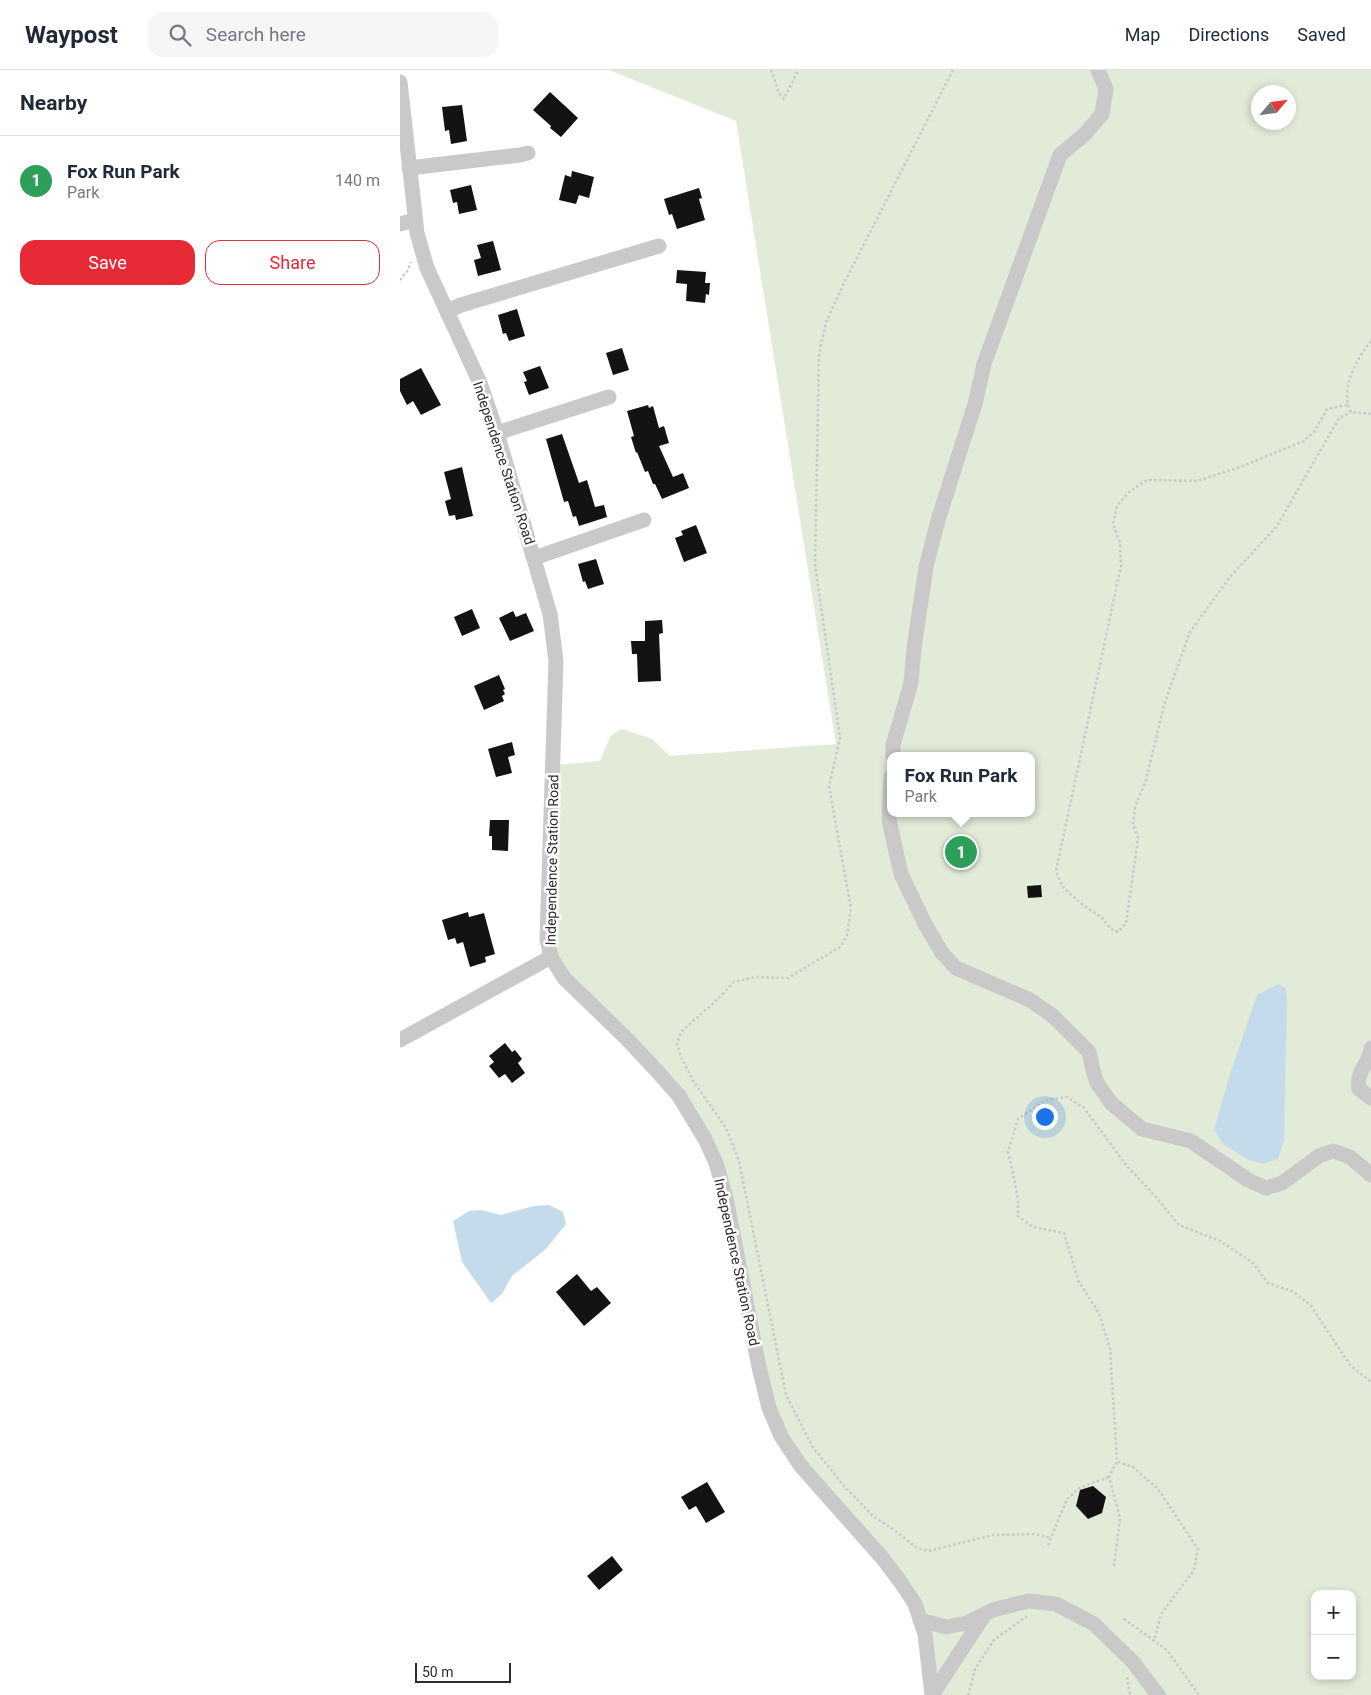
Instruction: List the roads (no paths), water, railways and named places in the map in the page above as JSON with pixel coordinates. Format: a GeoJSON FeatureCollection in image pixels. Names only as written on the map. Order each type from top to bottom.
{"type":"FeatureCollection","features":[{"type":"Feature","properties":{"kind":"street"},"geometry":{"type":"LineString","coordinates":[[893,752],[911,683],[914,648],[926,567],[938,520],[975,404],[984,364],[1060,155],[1085,134],[1102,114],[1106,89],[1098,70]]}},
{"type":"Feature","properties":{"kind":"street","name":"Independence Station Road"},"geometry":{"type":"LineString","coordinates":[[400,82],[415,220],[423,256],[480,383],[497,433],[550,614],[556,662],[547,939],[551,957],[564,978],[627,1039],[679,1096],[706,1139],[716,1162],[726,1198],[759,1367],[769,1408],[781,1436],[800,1465],[884,1560],[915,1604],[925,1634],[932,1695]]}},
{"type":"Feature","properties":{"kind":"street"},"geometry":{"type":"LineString","coordinates":[[409,168],[520,155],[528,152]]}},
{"type":"Feature","properties":{"kind":"street"},"geometry":{"type":"LineString","coordinates":[[400,224],[415,220]]}},
{"type":"Feature","properties":{"kind":"street"},"geometry":{"type":"LineString","coordinates":[[447,311],[461,305],[659,246]]}},
{"type":"Feature","properties":{"kind":"street"},"geometry":{"type":"LineString","coordinates":[[497,433],[609,397]]}},
{"type":"Feature","properties":{"kind":"street"},"geometry":{"type":"LineString","coordinates":[[534,558],[644,520]]}},
{"type":"Feature","properties":{"kind":"street"},"geometry":{"type":"LineString","coordinates":[[889,817],[901,874],[925,924],[942,953],[956,968],[1030,1000],[1053,1016],[1089,1052],[1098,1083],[1111,1103],[1142,1129],[1191,1141],[1248,1180],[1266,1188],[1282,1183],[1319,1156],[1333,1151],[1350,1158],[1371,1175]]}},
{"type":"Feature","properties":{"kind":"street"},"geometry":{"type":"LineString","coordinates":[[400,1040],[551,957]]}},
{"type":"Feature","properties":{"kind":"street"},"geometry":{"type":"LineString","coordinates":[[1371,1048],[1357,1078],[1359,1089],[1371,1098]]}},
{"type":"Feature","properties":{"kind":"street"},"geometry":{"type":"LineString","coordinates":[[920,1620],[946,1626],[968,1623],[993,1610],[1028,1601],[1056,1604],[1094,1624],[1132,1662],[1158,1695]]}},
{"type":"Feature","properties":{"kind":"street"},"geometry":{"type":"LineString","coordinates":[[932,1695],[985,1614]]}},
{"type":"Feature","properties":{"kind":"water"},"geometry":{"type":"Polygon","coordinates":[[[1278,984],[1286,988],[1287,1001],[1284,1141],[1278,1159],[1263,1164],[1247,1159],[1223,1144],[1214,1130],[1231,1071],[1257,995],[1278,984]]]}},
{"type":"Feature","properties":{"kind":"water"},"geometry":{"type":"Polygon","coordinates":[[[549,1205],[563,1212],[566,1224],[546,1249],[512,1276],[502,1294],[491,1303],[462,1262],[453,1221],[469,1211],[481,1210],[501,1215],[534,1206],[549,1205]]]}},
{"type":"Feature","properties":{"kind":"place","name":"Fox Run Park"},"geometry":{"type":"Point","coordinates":[961,852]}}]}
